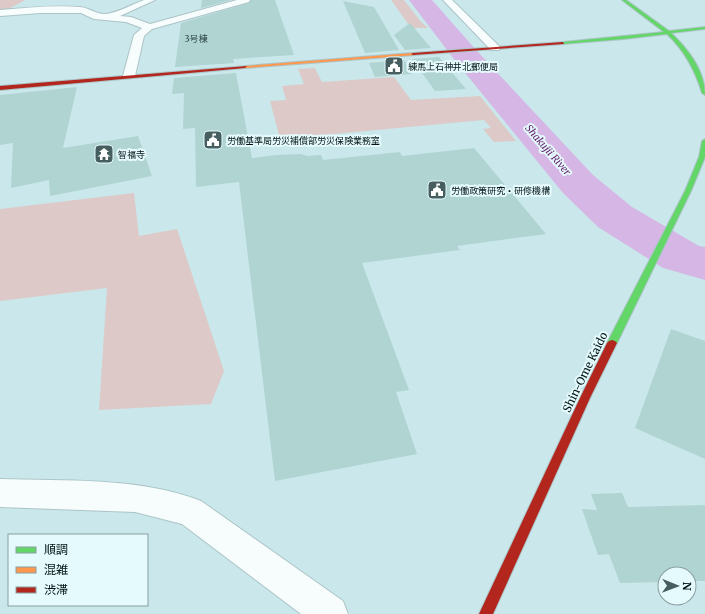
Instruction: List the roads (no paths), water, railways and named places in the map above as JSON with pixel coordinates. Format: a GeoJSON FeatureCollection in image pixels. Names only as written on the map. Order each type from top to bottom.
{"type":"FeatureCollection","features":[{"type":"Feature","properties":{"kind":"street"},"geometry":{"type":"LineString","coordinates":[[107,17],[151,0]]}},
{"type":"Feature","properties":{"kind":"street"},"geometry":{"type":"LineString","coordinates":[[129,76],[138,35],[149,28],[246,0]]}},
{"type":"Feature","properties":{"kind":"street"},"geometry":{"type":"LineString","coordinates":[[447,0],[495,48]]}},
{"type":"Feature","properties":{"kind":"street"},"geometry":{"type":"LineString","coordinates":[[624,0],[669,33],[686,51],[695,65],[705,93]]}},
{"type":"Feature","properties":{"kind":"street"},"geometry":{"type":"LineString","coordinates":[[211,1],[234,4]]}},
{"type":"Feature","properties":{"kind":"street"},"geometry":{"type":"LineString","coordinates":[[67,9],[85,3]]}},
{"type":"Feature","properties":{"kind":"street"},"geometry":{"type":"LineString","coordinates":[[0,13],[67,9],[81,10],[89,12],[94,16],[128,19],[149,28]]}},
{"type":"Feature","properties":{"kind":"street"},"geometry":{"type":"LineString","coordinates":[[0,88],[129,76],[478,50],[669,33],[705,28]]}},
{"type":"Feature","properties":{"kind":"street","name":"Shin-Ome Kaido"},"geometry":{"type":"LineString","coordinates":[[486,614],[582,405],[638,289],[688,191],[702,157],[705,141]]}},
{"type":"Feature","properties":{"kind":"street"},"geometry":{"type":"LineString","coordinates":[[0,493],[135,498],[190,511],[330,614]]}},
{"type":"Feature","properties":{"kind":"waterway","name":"Shakujii River"},"geometry":{"type":"LineString","coordinates":[[420,0],[467,57],[578,184],[615,217],[681,257],[705,264]]}},
{"type":"Feature","properties":{"kind":"place","name":"練馬上石神井北郵便局"},"geometry":{"type":"Point","coordinates":[394,66]}},
{"type":"Feature","properties":{"kind":"place","name":"労働基準局労災補償部労災保険業務室"},"geometry":{"type":"Point","coordinates":[213,140]}},
{"type":"Feature","properties":{"kind":"place","name":"智福寺"},"geometry":{"type":"Point","coordinates":[104,154]}},
{"type":"Feature","properties":{"kind":"place","name":"労働政策研究・研修機構"},"geometry":{"type":"Point","coordinates":[437,190]}}]}
